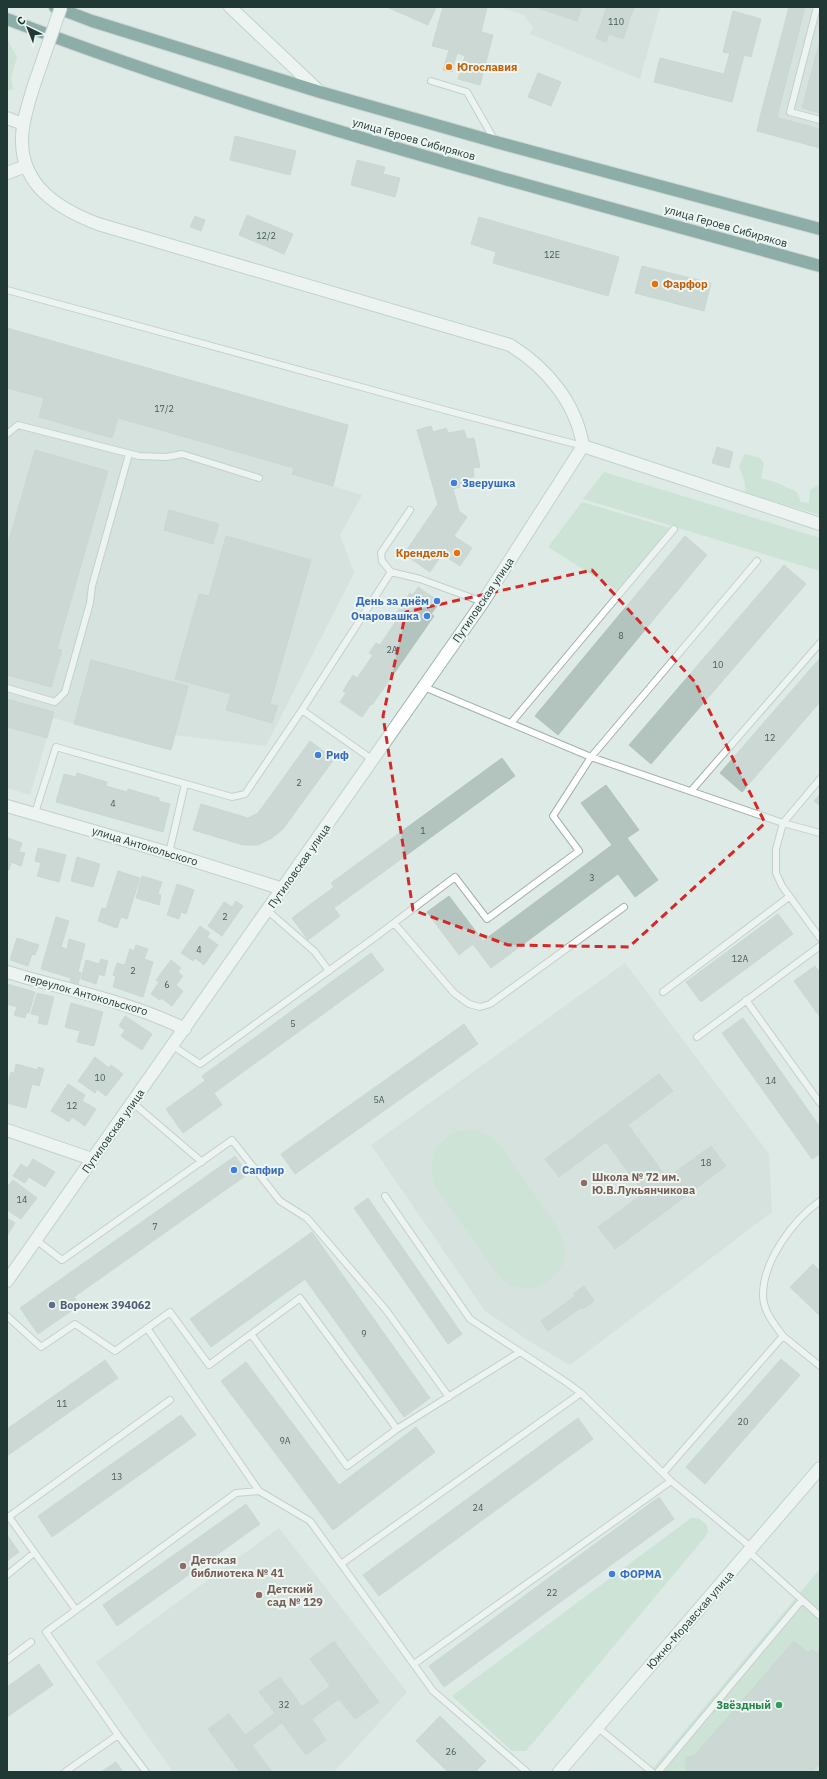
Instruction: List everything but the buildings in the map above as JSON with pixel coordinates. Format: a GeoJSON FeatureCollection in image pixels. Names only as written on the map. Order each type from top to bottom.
{"type":"FeatureCollection","features":[{"type":"Feature","properties":{"kind":"highway","name":"улица Героев Сибиряков"},"geometry":{"type":"LineString","coordinates":[[55,7],[92,21],[320,92],[496,142],[820,229]]}},
{"type":"Feature","properties":{"kind":"highway","name":"улица Героев Сибиряков"},"geometry":{"type":"LineString","coordinates":[[7,19],[86,50],[314,124],[820,266]]}},
{"type":"Feature","properties":{"kind":"street"},"geometry":{"type":"LineString","coordinates":[[61,7],[34,85],[23,124],[22,150],[26,166],[33,178],[44,192],[58,205],[75,215],[98,224],[510,345],[524,354],[541,369],[561,392],[577,421],[583,446],[820,524]]}},
{"type":"Feature","properties":{"kind":"street"},"geometry":{"type":"LineString","coordinates":[[230,7],[320,92]]}},
{"type":"Feature","properties":{"kind":"street"},"geometry":{"type":"LineString","coordinates":[[7,118],[23,124]]}},
{"type":"Feature","properties":{"kind":"street"},"geometry":{"type":"LineString","coordinates":[[7,173],[26,166]]}},
{"type":"Feature","properties":{"kind":"street","name":"Путиловская улица"},"geometry":{"type":"LineString","coordinates":[[7,1281],[268,911],[483,602],[583,446]]}},
{"type":"Feature","properties":{"kind":"street","name":"улица Антокольского"},"geometry":{"type":"LineString","coordinates":[[7,806],[169,853],[283,889]]}},
{"type":"Feature","properties":{"kind":"street","name":"переулок Антокольского"},"geometry":{"type":"LineString","coordinates":[[7,972],[127,1004],[159,1016],[185,1029]]}},
{"type":"Feature","properties":{"kind":"street"},"geometry":{"type":"LineString","coordinates":[[7,1130],[92,1159]]}},
{"type":"Feature","properties":{"kind":"street","name":"Южно-Моравская улица"},"geometry":{"type":"LineString","coordinates":[[559,1772],[820,1468]]}},
{"type":"Feature","properties":{"kind":"lane"},"geometry":{"type":"LineString","coordinates":[[817,7],[790,112],[820,120]]}},
{"type":"Feature","properties":{"kind":"lane"},"geometry":{"type":"LineString","coordinates":[[431,81],[467,92],[496,142]]}},
{"type":"Feature","properties":{"kind":"lane"},"geometry":{"type":"LineString","coordinates":[[7,290],[440,409],[583,446]]}},
{"type":"Feature","properties":{"kind":"lane"},"geometry":{"type":"LineString","coordinates":[[7,434],[18,425],[138,456],[167,457],[182,454],[259,478]]}},
{"type":"Feature","properties":{"kind":"lane"},"geometry":{"type":"LineString","coordinates":[[7,688],[55,702],[65,692],[90,603],[92,586],[129,454]]}},
{"type":"Feature","properties":{"kind":"lane"},"geometry":{"type":"LineString","coordinates":[[410,510],[381,553],[382,561],[391,572],[420,579],[483,602]]}},
{"type":"Feature","properties":{"kind":"lane"},"geometry":{"type":"LineString","coordinates":[[511,723],[674,529]]}},
{"type":"Feature","properties":{"kind":"lane"},"geometry":{"type":"LineString","coordinates":[[173,1046],[200,1064],[329,971],[455,877],[486,919],[579,851],[553,816],[591,757],[757,561]]}},
{"type":"Feature","properties":{"kind":"lane"},"geometry":{"type":"LineString","coordinates":[[35,813],[56,747],[232,797],[245,794],[302,710],[391,572]]}},
{"type":"Feature","properties":{"kind":"lane"},"geometry":{"type":"LineString","coordinates":[[691,791],[820,643]]}},
{"type":"Feature","properties":{"kind":"lane"},"geometry":{"type":"LineString","coordinates":[[424,687],[591,757],[783,823],[820,833]]}},
{"type":"Feature","properties":{"kind":"lane"},"geometry":{"type":"LineString","coordinates":[[302,710],[373,760]]}},
{"type":"Feature","properties":{"kind":"lane"},"geometry":{"type":"LineString","coordinates":[[820,779],[783,823],[776,849],[776,873],[782,886],[820,938]]}},
{"type":"Feature","properties":{"kind":"lane"},"geometry":{"type":"LineString","coordinates":[[169,853],[186,784]]}},
{"type":"Feature","properties":{"kind":"lane"},"geometry":{"type":"LineString","coordinates":[[663,992],[790,897]]}},
{"type":"Feature","properties":{"kind":"lane"},"geometry":{"type":"LineString","coordinates":[[394,923],[454,993],[469,1004],[480,1007],[490,1004],[624,906]]}},
{"type":"Feature","properties":{"kind":"lane"},"geometry":{"type":"LineString","coordinates":[[268,911],[315,952],[329,971]]}},
{"type":"Feature","properties":{"kind":"lane"},"geometry":{"type":"LineString","coordinates":[[697,1037],[820,946]]}},
{"type":"Feature","properties":{"kind":"lane"},"geometry":{"type":"LineString","coordinates":[[746,1000],[820,1103]]}},
{"type":"Feature","properties":{"kind":"lane"},"geometry":{"type":"LineString","coordinates":[[133,1103],[202,1162]]}},
{"type":"Feature","properties":{"kind":"lane"},"geometry":{"type":"LineString","coordinates":[[36,1240],[62,1260],[232,1140],[280,1201],[307,1218],[386,1310],[448,1397]]}},
{"type":"Feature","properties":{"kind":"lane"},"geometry":{"type":"LineString","coordinates":[[385,1196],[470,1319],[581,1393],[664,1472],[671,1481],[750,1550],[820,1616]]}},
{"type":"Feature","properties":{"kind":"lane"},"geometry":{"type":"LineString","coordinates":[[820,1201],[812,1207],[788,1232],[768,1268],[763,1296],[769,1316],[783,1336],[820,1366]]}},
{"type":"Feature","properties":{"kind":"lane"},"geometry":{"type":"LineString","coordinates":[[7,1316],[41,1347],[76,1324],[115,1351],[170,1312],[209,1365],[300,1298],[397,1429]]}},
{"type":"Feature","properties":{"kind":"lane"},"geometry":{"type":"LineString","coordinates":[[147,1328],[259,1491],[310,1521],[433,1691],[527,1772]]}},
{"type":"Feature","properties":{"kind":"lane"},"geometry":{"type":"LineString","coordinates":[[251,1334],[347,1466],[397,1429],[520,1352]]}},
{"type":"Feature","properties":{"kind":"lane"},"geometry":{"type":"LineString","coordinates":[[664,1472],[783,1336]]}},
{"type":"Feature","properties":{"kind":"lane"},"geometry":{"type":"LineString","coordinates":[[341,1564],[581,1393]]}},
{"type":"Feature","properties":{"kind":"lane"},"geometry":{"type":"LineString","coordinates":[[76,1610],[8,1518],[170,1400]]}},
{"type":"Feature","properties":{"kind":"lane"},"geometry":{"type":"LineString","coordinates":[[414,1664],[671,1481]]}},
{"type":"Feature","properties":{"kind":"lane"},"geometry":{"type":"LineString","coordinates":[[146,1772],[46,1632],[236,1493],[259,1491]]}},
{"type":"Feature","properties":{"kind":"lane"},"geometry":{"type":"LineString","coordinates":[[7,1575],[34,1553]]}},
{"type":"Feature","properties":{"kind":"lane"},"geometry":{"type":"LineString","coordinates":[[658,1772],[802,1600]]}},
{"type":"Feature","properties":{"kind":"lane"},"geometry":{"type":"LineString","coordinates":[[7,1660],[31,1642]]}},
{"type":"Feature","properties":{"kind":"lane"},"geometry":{"type":"LineString","coordinates":[[597,1727],[652,1772]]}},
{"type":"Feature","properties":{"kind":"lane"},"geometry":{"type":"LineString","coordinates":[[65,1772],[118,1734]]}},
{"type":"Feature","properties":{"kind":"highlighted area"},"geometry":{"type":"Polygon","coordinates":[[[592,570],[695,682],[765,823],[629,947],[508,945],[413,910],[383,716],[406,612],[592,570]]]}},
{"type":"Feature","properties":{"kind":"shaded area"},"geometry":{"type":"Polygon","coordinates":[[[500,7],[660,7],[640,79],[530,34],[533,28],[524,15],[500,7]]]}},
{"type":"Feature","properties":{"kind":"shaded area"},"geometry":{"type":"Polygon","coordinates":[[[789,7],[820,7],[820,148],[757,131],[789,7]]]}},
{"type":"Feature","properties":{"kind":"shaded area"},"geometry":{"type":"Polygon","coordinates":[[[7,328],[348,425],[333,486],[362,495],[340,535],[354,573],[266,746],[175,735],[171,750],[53,718],[30,795],[7,788],[7,328]]]}},
{"type":"Feature","properties":{"kind":"shaded area","name":"Школа № 72 им. Ю.В.Лукьянчикова"},"geometry":{"type":"Polygon","coordinates":[[[625,963],[769,1154],[772,1212],[570,1365],[529,1341],[485,1311],[371,1145],[625,963]]]}},
{"type":"Feature","properties":{"kind":"shaded area","name":"Детский сад № 129"},"geometry":{"type":"Polygon","coordinates":[[[279,1528],[407,1692],[334,1772],[173,1772],[96,1662],[279,1528]]]}},
{"type":"Feature","properties":{"kind":"green space"},"geometry":{"type":"Polygon","coordinates":[[[7,39],[17,57],[11,77],[13,89],[7,91],[7,39]]]}},
{"type":"Feature","properties":{"kind":"green space"},"geometry":{"type":"Polygon","coordinates":[[[745,454],[760,458],[764,464],[761,478],[775,482],[797,492],[801,502],[809,503],[810,490],[820,484],[820,515],[745,493],[745,483],[739,466],[745,454]]]}},
{"type":"Feature","properties":{"kind":"green space"},"geometry":{"type":"Polygon","coordinates":[[[604,472],[820,538],[820,571],[583,499],[604,472]]]}},
{"type":"Feature","properties":{"kind":"green space"},"geometry":{"type":"Polygon","coordinates":[[[582,502],[670,528],[618,591],[548,547],[582,502]]]}},
{"type":"Feature","properties":{"kind":"green space"},"geometry":{"type":"Polygon","coordinates":[[[475,1130],[489,1136],[501,1146],[560,1233],[565,1250],[563,1263],[558,1271],[543,1284],[524,1288],[506,1282],[495,1271],[435,1185],[432,1164],[433,1157],[440,1143],[452,1134],[461,1131],[475,1130]]]}},
{"type":"Feature","properties":{"kind":"green space"},"geometry":{"type":"Polygon","coordinates":[[[691,1518],[698,1518],[707,1525],[708,1532],[705,1537],[526,1751],[512,1751],[452,1696],[691,1518]]]}},
{"type":"Feature","properties":{"kind":"green space","name":"Звёздный"},"geometry":{"type":"Polygon","coordinates":[[[820,1569],[820,1772],[650,1772],[820,1569]]]}},
{"type":"Feature","properties":{"kind":"place","name":"Югославия"},"geometry":{"type":"Point","coordinates":[449,67]}},
{"type":"Feature","properties":{"kind":"place","name":"Фарфор"},"geometry":{"type":"Point","coordinates":[655,284]}},
{"type":"Feature","properties":{"kind":"place","name":"Зверушка"},"geometry":{"type":"Point","coordinates":[454,483]}},
{"type":"Feature","properties":{"kind":"place","name":"Крендель"},"geometry":{"type":"Point","coordinates":[457,553]}},
{"type":"Feature","properties":{"kind":"place","name":"День за днём"},"geometry":{"type":"Point","coordinates":[437,601]}},
{"type":"Feature","properties":{"kind":"place","name":"Очаровашка"},"geometry":{"type":"Point","coordinates":[427,616]}},
{"type":"Feature","properties":{"kind":"place","name":"Риф"},"geometry":{"type":"Point","coordinates":[318,755]}},
{"type":"Feature","properties":{"kind":"place","name":"Сапфир"},"geometry":{"type":"Point","coordinates":[234,1170]}},
{"type":"Feature","properties":{"kind":"place","name":"Школа № 72 им. Ю.В.Лукьянчикова"},"geometry":{"type":"Point","coordinates":[584,1183]}},
{"type":"Feature","properties":{"kind":"place","name":"Воронеж 394062"},"geometry":{"type":"Point","coordinates":[52,1305]}},
{"type":"Feature","properties":{"kind":"place","name":"Детская библиотека № 41"},"geometry":{"type":"Point","coordinates":[183,1566]}},
{"type":"Feature","properties":{"kind":"place","name":"ФОРМА"},"geometry":{"type":"Point","coordinates":[612,1574]}},
{"type":"Feature","properties":{"kind":"place","name":"Детский сад № 129"},"geometry":{"type":"Point","coordinates":[259,1595]}},
{"type":"Feature","properties":{"kind":"place","name":"Звёздный"},"geometry":{"type":"Point","coordinates":[779,1705]}}]}
